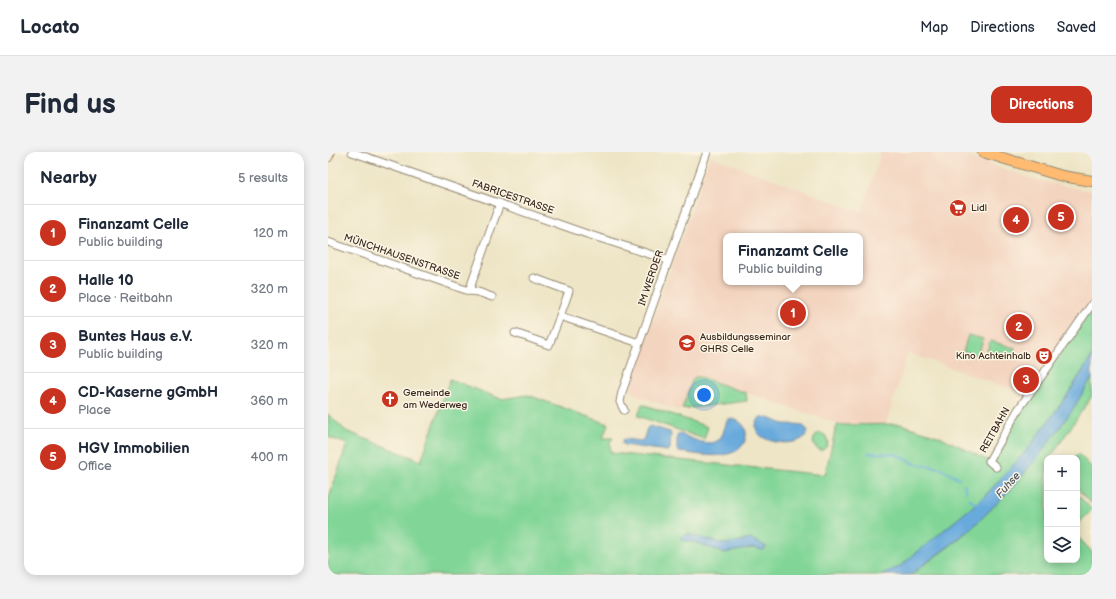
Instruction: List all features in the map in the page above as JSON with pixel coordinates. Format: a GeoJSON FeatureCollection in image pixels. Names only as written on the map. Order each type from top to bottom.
{"type":"FeatureCollection","features":[{"type":"Feature","properties":{"kind":"main road"},"geometry":{"type":"LineString","coordinates":[[328,157],[330,152]]}},
{"type":"Feature","properties":{"kind":"main road"},"geometry":{"type":"LineString","coordinates":[[983,152],[1062,176],[1092,181]]}},
{"type":"Feature","properties":{"kind":"street","name":"FABRICESTRASSE"},"geometry":{"type":"LineString","coordinates":[[352,152],[587,234],[668,260]]}},
{"type":"Feature","properties":{"kind":"street","name":"IM WERDER"},"geometry":{"type":"LineString","coordinates":[[624,410],[620,402],[622,392],[707,152]]}},
{"type":"Feature","properties":{"kind":"street","name":"MÜNCHHAUSENSTRASSE"},"geometry":{"type":"LineString","coordinates":[[470,291],[500,203]]}},
{"type":"Feature","properties":{"kind":"street","name":"MÜNCHHAUSENSTRASSE"},"geometry":{"type":"LineString","coordinates":[[328,242],[470,291],[492,297]]}},
{"type":"Feature","properties":{"kind":"street"},"geometry":{"type":"LineString","coordinates":[[515,333],[549,345],[569,291],[534,278]]}},
{"type":"Feature","properties":{"kind":"street","name":"REITBAHN"},"geometry":{"type":"LineString","coordinates":[[996,467],[989,461],[1018,410],[1092,304]]}},
{"type":"Feature","properties":{"kind":"street"},"geometry":{"type":"LineString","coordinates":[[560,316],[639,343]]}},
{"type":"Feature","properties":{"kind":"shaded area"},"geometry":{"type":"Polygon","coordinates":[[[881,152],[954,152],[1036,180],[1085,190],[1092,190],[1092,302],[1028,395],[908,353],[886,424],[838,424],[700,377],[692,381],[682,409],[679,411],[634,394],[630,386],[710,156],[862,212],[881,152]]]}},
{"type":"Feature","properties":{"kind":"green space"},"geometry":{"type":"Polygon","coordinates":[[[1092,302],[1092,356],[1066,397],[1027,450],[983,498],[940,535],[899,567],[880,575],[328,575],[328,500],[347,444],[328,437],[328,414],[346,431],[421,461],[450,379],[501,399],[528,395],[608,424],[603,438],[613,438],[610,442],[611,453],[825,475],[838,424],[900,424],[941,437],[989,461],[1092,302]]]}},
{"type":"Feature","properties":{"kind":"green space"},"geometry":{"type":"Polygon","coordinates":[[[968,335],[983,339],[978,356],[963,352],[968,335]]]}},
{"type":"Feature","properties":{"kind":"green space"},"geometry":{"type":"Polygon","coordinates":[[[990,341],[1015,348],[1012,357],[987,351],[990,341]]]}},
{"type":"Feature","properties":{"kind":"green space"},"geometry":{"type":"Polygon","coordinates":[[[695,377],[700,377],[746,393],[747,401],[682,409],[692,381],[695,377]]]}},
{"type":"Feature","properties":{"kind":"green space"},"geometry":{"type":"Polygon","coordinates":[[[1092,378],[1092,396],[1052,455],[1044,455],[1044,563],[1080,563],[1080,539],[1092,552],[1092,575],[978,575],[975,573],[969,575],[910,575],[945,550],[994,507],[1025,472],[1067,417],[1092,378]]]}},
{"type":"Feature","properties":{"kind":"green space"},"geometry":{"type":"Polygon","coordinates":[[[642,404],[708,427],[704,439],[638,416],[642,404]]]}},
{"type":"Feature","properties":{"kind":"green space"},"geometry":{"type":"Polygon","coordinates":[[[820,433],[825,435],[828,441],[827,446],[823,450],[819,450],[815,447],[813,442],[815,436],[820,433]]]}},
{"type":"Feature","properties":{"kind":"green space"},"geometry":{"type":"Polygon","coordinates":[[[1080,455],[1092,468],[1092,501],[1090,503],[1080,491],[1080,455]]]}},
{"type":"Feature","properties":{"kind":"green space"},"geometry":{"type":"Polygon","coordinates":[[[1080,497],[1092,510],[1080,522],[1080,497]]]}},
{"type":"Feature","properties":{"kind":"water","name":"Fuhse"},"geometry":{"type":"Polygon","coordinates":[[[1092,356],[1092,378],[1071,412],[1039,456],[1009,491],[976,524],[910,575],[880,575],[899,567],[983,498],[1027,450],[1066,397],[1092,356]]]}},
{"type":"Feature","properties":{"kind":"water"},"geometry":{"type":"Polygon","coordinates":[[[760,417],[785,424],[799,424],[808,431],[805,437],[799,441],[782,443],[773,441],[759,434],[756,427],[760,417]]]}},
{"type":"Feature","properties":{"kind":"water"},"geometry":{"type":"Polygon","coordinates":[[[728,419],[741,423],[746,432],[744,443],[734,452],[721,455],[707,455],[679,452],[677,450],[677,435],[680,434],[707,443],[717,441],[722,435],[728,419]]]}},
{"type":"Feature","properties":{"kind":"water"},"geometry":{"type":"Polygon","coordinates":[[[650,426],[670,432],[670,449],[668,451],[624,445],[622,443],[625,439],[641,441],[644,438],[647,428],[650,426]]]}},
{"type":"Feature","properties":{"kind":"water"},"geometry":{"type":"Polygon","coordinates":[[[688,534],[725,544],[751,539],[767,547],[763,550],[753,548],[724,553],[690,541],[681,540],[680,537],[688,534]]]}},
{"type":"Feature","properties":{"kind":"waterway"},"geometry":{"type":"LineString","coordinates":[[868,453],[896,454],[915,464],[940,468],[959,478]]}},
{"type":"Feature","properties":{"kind":"waterway"},"geometry":{"type":"LineString","coordinates":[[964,484],[966,492]]}},
{"type":"Feature","properties":{"kind":"waterway"},"geometry":{"type":"LineString","coordinates":[[970,499],[976,505]]}},
{"type":"Feature","properties":{"kind":"place","name":"Lidl"},"geometry":{"type":"Point","coordinates":[958,208]}},
{"type":"Feature","properties":{"kind":"place","name":"HGV Immobilien"},"geometry":{"type":"Point","coordinates":[1061,217]}},
{"type":"Feature","properties":{"kind":"place","name":"CD-Kaserne gGmbH"},"geometry":{"type":"Point","coordinates":[1016,220]}},
{"type":"Feature","properties":{"kind":"place","name":"Finanzamt Celle"},"geometry":{"type":"Point","coordinates":[793,313]}},
{"type":"Feature","properties":{"kind":"place","name":"Halle 10"},"geometry":{"type":"Point","coordinates":[1019,327]}},
{"type":"Feature","properties":{"kind":"place","name":"Ausbildungsseminar GHRS Celle"},"geometry":{"type":"Point","coordinates":[687,343]}},
{"type":"Feature","properties":{"kind":"place","name":"Kino Achteinhalb"},"geometry":{"type":"Point","coordinates":[1044,356]}},
{"type":"Feature","properties":{"kind":"place","name":"Buntes Haus e.V."},"geometry":{"type":"Point","coordinates":[1026,380]}},
{"type":"Feature","properties":{"kind":"place","name":"Gemeinde am Wederweg"},"geometry":{"type":"Point","coordinates":[390,399]}}]}
